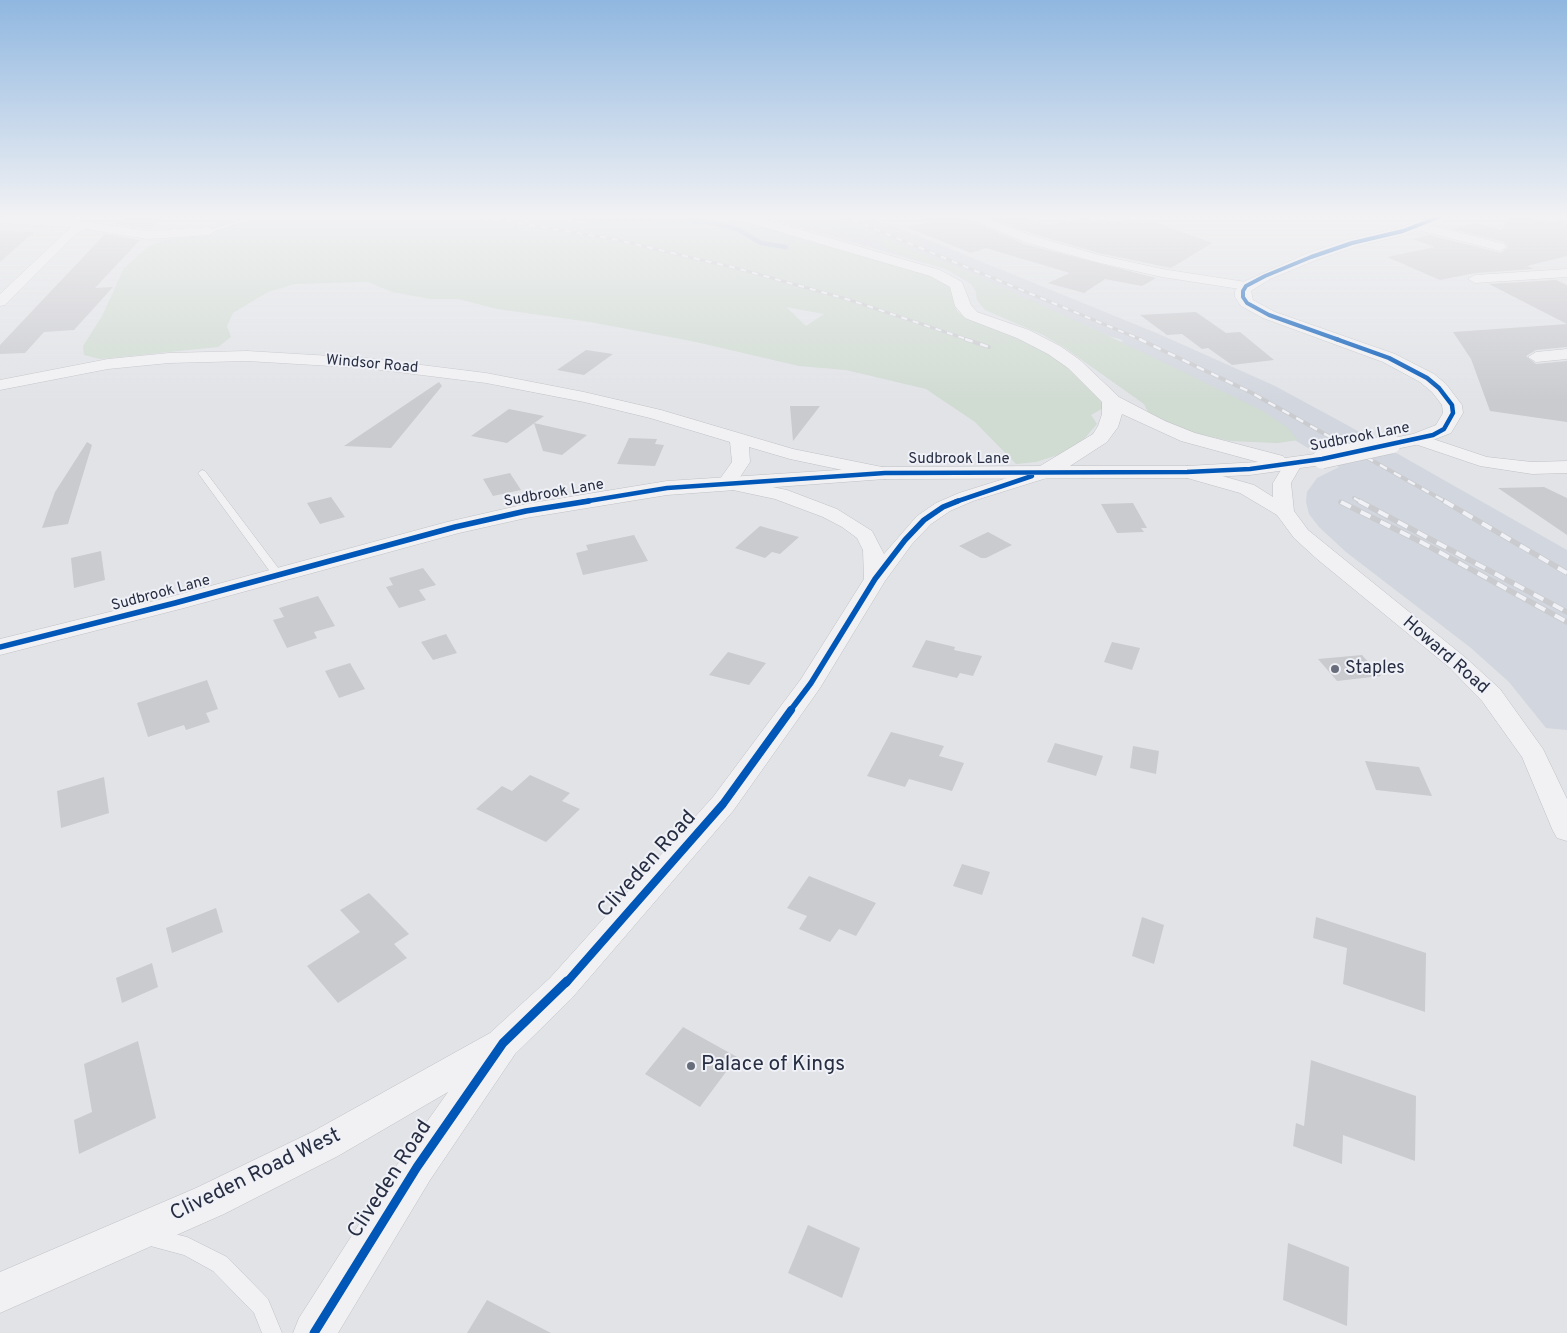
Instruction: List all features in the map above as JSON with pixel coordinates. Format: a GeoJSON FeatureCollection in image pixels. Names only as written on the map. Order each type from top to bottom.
{"type":"FeatureCollection","features":[{"type":"Feature","properties":{"kind":"street"},"geometry":{"type":"LineString","coordinates":[[0,302],[5,292],[21,277]]}},
{"type":"Feature","properties":{"kind":"street"},"geometry":{"type":"LineString","coordinates":[[944,277],[957,284],[963,306],[971,315],[1023,334],[1054,350],[1087,375],[1112,400],[1158,425],[1188,436],[1293,464],[1282,483],[1284,511]]}},
{"type":"Feature","properties":{"kind":"street"},"geometry":{"type":"LineString","coordinates":[[1189,277],[1246,286],[1265,277]]}},
{"type":"Feature","properties":{"kind":"street"},"geometry":{"type":"LineString","coordinates":[[1475,279],[1502,277]]}},
{"type":"Feature","properties":{"kind":"street","name":"Sudbrook Lane"},"geometry":{"type":"LineString","coordinates":[[0,647],[455,527],[526,511],[667,488],[885,473],[1250,470],[1322,459],[1418,439],[1444,429],[1450,421],[1452,405],[1440,388],[1427,378],[1388,358],[1257,309],[1243,297],[1243,291],[1246,286]]}},
{"type":"Feature","properties":{"kind":"street"},"geometry":{"type":"LineString","coordinates":[[1536,357],[1567,354]]}},
{"type":"Feature","properties":{"kind":"street","name":"Windsor Road"},"geometry":{"type":"LineString","coordinates":[[0,385],[44,375],[132,360],[207,356],[365,363],[486,378],[584,396],[655,414],[790,454],[885,473]]}},
{"type":"Feature","properties":{"kind":"street"},"geometry":{"type":"LineString","coordinates":[[0,379],[44,375]]}},
{"type":"Feature","properties":{"kind":"street","name":"Cliveden Road"},"geometry":{"type":"LineString","coordinates":[[314,1333],[417,1167],[503,1043],[561,988],[723,804],[811,683],[875,579],[905,540],[924,520],[943,507],[966,497],[1046,472],[1100,438],[1108,427],[1112,414],[1112,400]]}},
{"type":"Feature","properties":{"kind":"street"},"geometry":{"type":"LineString","coordinates":[[1418,439],[1486,462],[1532,468],[1567,467]]}},
{"type":"Feature","properties":{"kind":"street"},"geometry":{"type":"LineString","coordinates":[[739,440],[741,462],[726,483],[780,494],[830,513],[849,523],[865,535],[873,550],[875,579]]}},
{"type":"Feature","properties":{"kind":"street","name":"Howard Road"},"geometry":{"type":"LineString","coordinates":[[1187,472],[1247,489],[1284,511],[1301,534],[1324,555],[1458,663],[1491,695],[1534,755],[1567,831]]}},
{"type":"Feature","properties":{"kind":"street","name":"Cliveden Road West"},"geometry":{"type":"LineString","coordinates":[[0,1292],[210,1202],[325,1144],[503,1043]]}},
{"type":"Feature","properties":{"kind":"lane"},"geometry":{"type":"LineString","coordinates":[[202,473],[278,575]]}},
{"type":"Feature","properties":{"kind":"lane"},"geometry":{"type":"LineString","coordinates":[[136,1234],[187,1246],[220,1264],[261,1306],[272,1333]]}},
{"type":"Feature","properties":{"kind":"shaded area"},"geometry":{"type":"Polygon","coordinates":[[[120,277],[935,277],[949,285],[957,311],[963,316],[1047,351],[1084,380],[1105,407],[1091,415],[1097,424],[1084,439],[1064,453],[1036,462],[1016,464],[975,422],[926,389],[846,370],[799,366],[696,342],[590,322],[497,309],[458,299],[430,299],[392,292],[368,282],[295,284],[268,292],[233,313],[227,326],[231,337],[218,347],[100,359],[84,355],[83,346],[102,316],[120,277]],[[786,307],[806,326],[824,314],[786,307]]]}},
{"type":"Feature","properties":{"kind":"shaded area"},"geometry":{"type":"Polygon","coordinates":[[[960,277],[1020,277],[1159,334],[1275,386],[1567,550],[1567,730],[1546,728],[1509,682],[1471,648],[1346,552],[1319,527],[1309,514],[1306,502],[1307,492],[1317,478],[1339,467],[1285,434],[1117,349],[1123,340],[977,300],[976,292],[971,284],[960,277]]]}},
{"type":"Feature","properties":{"kind":"shaded area"},"geometry":{"type":"Polygon","coordinates":[[[962,277],[980,277],[1096,330],[1263,411],[1288,428],[1298,440],[1278,443],[1230,441],[1182,430],[1149,414],[1144,404],[1065,348],[1043,335],[985,310],[977,300],[976,292],[971,284],[962,277]]]}},
{"type":"Feature","properties":{"kind":"building"},"geometry":{"type":"Polygon","coordinates":[[[64,277],[105,277],[95,288],[113,287],[74,330],[44,332],[25,353],[0,354],[0,345],[64,277]]]}},
{"type":"Feature","properties":{"kind":"building"},"geometry":{"type":"Polygon","coordinates":[[[1061,277],[1156,278],[1142,286],[1105,279],[1084,293],[1048,283],[1061,277]]]}},
{"type":"Feature","properties":{"kind":"building"},"geometry":{"type":"Polygon","coordinates":[[[1434,277],[1454,277],[1440,280],[1434,277]]]}},
{"type":"Feature","properties":{"kind":"building"},"geometry":{"type":"Polygon","coordinates":[[[1556,280],[1567,285],[1567,324],[1489,284],[1556,280]]]}},
{"type":"Feature","properties":{"kind":"building"},"geometry":{"type":"Polygon","coordinates":[[[1196,312],[1226,333],[1240,332],[1274,360],[1232,365],[1208,348],[1202,349],[1182,334],[1167,335],[1140,315],[1196,312]]]}},
{"type":"Feature","properties":{"kind":"building"},"geometry":{"type":"Polygon","coordinates":[[[1567,324],[1567,347],[1536,350],[1526,356],[1536,364],[1567,361],[1567,422],[1490,411],[1471,359],[1453,332],[1567,324]]]}},
{"type":"Feature","properties":{"kind":"building"},"geometry":{"type":"Polygon","coordinates":[[[586,350],[613,354],[584,375],[557,370],[586,350]]]}},
{"type":"Feature","properties":{"kind":"building"},"geometry":{"type":"Polygon","coordinates":[[[439,382],[442,386],[391,448],[344,446],[439,382]]]}},
{"type":"Feature","properties":{"kind":"building"},"geometry":{"type":"Polygon","coordinates":[[[790,406],[820,406],[793,441],[790,406]]]}},
{"type":"Feature","properties":{"kind":"building"},"geometry":{"type":"Polygon","coordinates":[[[509,409],[544,416],[507,443],[471,436],[509,409]]]}},
{"type":"Feature","properties":{"kind":"building"},"geometry":{"type":"Polygon","coordinates":[[[534,423],[587,435],[562,455],[543,451],[534,423]]]}},
{"type":"Feature","properties":{"kind":"building"},"geometry":{"type":"Polygon","coordinates":[[[629,438],[657,439],[655,444],[664,445],[655,466],[617,464],[629,438]]]}},
{"type":"Feature","properties":{"kind":"building"},"geometry":{"type":"Polygon","coordinates":[[[87,442],[92,445],[68,524],[42,528],[55,492],[87,442]]]}},
{"type":"Feature","properties":{"kind":"building"},"geometry":{"type":"Polygon","coordinates":[[[510,473],[521,490],[493,496],[483,479],[510,473]]]}},
{"type":"Feature","properties":{"kind":"building"},"geometry":{"type":"Polygon","coordinates":[[[1544,487],[1567,498],[1567,535],[1498,488],[1544,487]]]}},
{"type":"Feature","properties":{"kind":"building"},"geometry":{"type":"Polygon","coordinates":[[[331,497],[345,517],[320,524],[307,503],[331,497]]]}},
{"type":"Feature","properties":{"kind":"building"},"geometry":{"type":"Polygon","coordinates":[[[1133,503],[1147,528],[1141,528],[1144,532],[1117,533],[1101,504],[1133,503]]]}},
{"type":"Feature","properties":{"kind":"building"},"geometry":{"type":"Polygon","coordinates":[[[760,526],[799,537],[780,554],[772,552],[765,558],[735,548],[760,526]]]}},
{"type":"Feature","properties":{"kind":"building"},"geometry":{"type":"Polygon","coordinates":[[[988,532],[1012,545],[986,558],[981,558],[959,546],[988,532]]]}},
{"type":"Feature","properties":{"kind":"building"},"geometry":{"type":"Polygon","coordinates":[[[634,535],[648,561],[583,575],[576,553],[588,550],[586,545],[634,535]]]}},
{"type":"Feature","properties":{"kind":"building"},"geometry":{"type":"Polygon","coordinates":[[[101,551],[105,580],[74,588],[71,558],[101,551]]]}},
{"type":"Feature","properties":{"kind":"building"},"geometry":{"type":"Polygon","coordinates":[[[423,568],[436,585],[419,590],[426,600],[399,608],[386,587],[393,585],[389,578],[423,568]]]}},
{"type":"Feature","properties":{"kind":"building"},"geometry":{"type":"Polygon","coordinates":[[[318,596],[335,626],[314,632],[317,638],[287,648],[273,620],[284,617],[279,608],[318,596]]]}},
{"type":"Feature","properties":{"kind":"building"},"geometry":{"type":"Polygon","coordinates":[[[446,634],[457,653],[433,660],[421,642],[446,634]]]}},
{"type":"Feature","properties":{"kind":"building"},"geometry":{"type":"Polygon","coordinates":[[[926,640],[955,647],[954,650],[982,656],[973,676],[960,673],[957,678],[912,667],[926,640]]]}},
{"type":"Feature","properties":{"kind":"building"},"geometry":{"type":"Polygon","coordinates":[[[1112,642],[1140,648],[1132,670],[1104,662],[1112,642]]]}},
{"type":"Feature","properties":{"kind":"building"},"geometry":{"type":"Polygon","coordinates":[[[728,652],[766,663],[749,685],[709,675],[728,652]]]}},
{"type":"Feature","properties":{"kind":"building"},"geometry":{"type":"Polygon","coordinates":[[[1362,655],[1381,676],[1337,681],[1318,659],[1362,655]]]}},
{"type":"Feature","properties":{"kind":"building"},"geometry":{"type":"Polygon","coordinates":[[[350,663],[365,689],[339,698],[325,671],[350,663]]]}},
{"type":"Feature","properties":{"kind":"building"},"geometry":{"type":"Polygon","coordinates":[[[207,680],[218,709],[206,713],[210,722],[186,730],[184,725],[148,737],[137,703],[207,680]]]}},
{"type":"Feature","properties":{"kind":"building"},"geometry":{"type":"Polygon","coordinates":[[[891,732],[944,746],[939,756],[964,763],[952,791],[909,779],[905,787],[867,776],[891,732]]]}},
{"type":"Feature","properties":{"kind":"building"},"geometry":{"type":"Polygon","coordinates":[[[1055,743],[1103,756],[1096,776],[1047,762],[1055,743]]]}},
{"type":"Feature","properties":{"kind":"building"},"geometry":{"type":"Polygon","coordinates":[[[1133,746],[1159,751],[1156,774],[1130,768],[1133,746]]]}},
{"type":"Feature","properties":{"kind":"building"},"geometry":{"type":"Polygon","coordinates":[[[1365,761],[1419,767],[1432,796],[1376,790],[1365,761]]]}},
{"type":"Feature","properties":{"kind":"building"},"geometry":{"type":"Polygon","coordinates":[[[530,775],[570,793],[562,801],[580,809],[546,842],[476,809],[502,786],[512,791],[530,775]]]}},
{"type":"Feature","properties":{"kind":"building"},"geometry":{"type":"Polygon","coordinates":[[[104,777],[109,813],[61,828],[57,791],[104,777]]]}},
{"type":"Feature","properties":{"kind":"building"},"geometry":{"type":"Polygon","coordinates":[[[962,864],[990,872],[982,895],[953,886],[962,864]]]}},
{"type":"Feature","properties":{"kind":"building"},"geometry":{"type":"Polygon","coordinates":[[[809,876],[876,903],[856,936],[839,929],[830,942],[799,929],[807,916],[787,908],[809,876]]]}},
{"type":"Feature","properties":{"kind":"building"},"geometry":{"type":"Polygon","coordinates":[[[369,893],[409,934],[394,944],[407,958],[338,1003],[307,966],[360,932],[340,910],[369,893]]]}},
{"type":"Feature","properties":{"kind":"building"},"geometry":{"type":"Polygon","coordinates":[[[216,908],[223,932],[172,953],[166,928],[216,908]]]}},
{"type":"Feature","properties":{"kind":"building"},"geometry":{"type":"Polygon","coordinates":[[[1142,917],[1164,925],[1154,964],[1132,956],[1142,917]]]}},
{"type":"Feature","properties":{"kind":"building"},"geometry":{"type":"Polygon","coordinates":[[[1316,917],[1426,953],[1425,1012],[1343,984],[1347,948],[1313,938],[1316,917]]]}},
{"type":"Feature","properties":{"kind":"building"},"geometry":{"type":"Polygon","coordinates":[[[152,963],[158,987],[122,1003],[116,978],[152,963]]]}},
{"type":"Feature","properties":{"kind":"building","name":"Palace of Kings"},"geometry":{"type":"Polygon","coordinates":[[[683,1027],[737,1057],[700,1107],[645,1074],[683,1027]]]}},
{"type":"Feature","properties":{"kind":"building"},"geometry":{"type":"Polygon","coordinates":[[[138,1041],[156,1118],[79,1154],[74,1120],[92,1112],[84,1064],[138,1041]]]}},
{"type":"Feature","properties":{"kind":"building"},"geometry":{"type":"Polygon","coordinates":[[[1311,1060],[1416,1096],[1415,1161],[1343,1135],[1342,1164],[1293,1146],[1296,1123],[1304,1126],[1311,1060]]]}},
{"type":"Feature","properties":{"kind":"building"},"geometry":{"type":"Polygon","coordinates":[[[808,1225],[860,1248],[842,1298],[788,1273],[808,1225]]]}},
{"type":"Feature","properties":{"kind":"building"},"geometry":{"type":"Polygon","coordinates":[[[1288,1243],[1349,1267],[1347,1326],[1283,1300],[1288,1243]]]}},
{"type":"Feature","properties":{"kind":"building"},"geometry":{"type":"Polygon","coordinates":[[[487,1300],[551,1333],[467,1333],[487,1300]]]}},
{"type":"Feature","properties":{"kind":"railway"},"geometry":{"type":"LineString","coordinates":[[769,277],[850,300],[969,340]]}},
{"type":"Feature","properties":{"kind":"railway"},"geometry":{"type":"LineString","coordinates":[[991,277],[1142,340]]}},
{"type":"Feature","properties":{"kind":"railway"},"geometry":{"type":"LineString","coordinates":[[965,339],[989,347]]}},
{"type":"Feature","properties":{"kind":"railway"},"geometry":{"type":"LineString","coordinates":[[1139,339],[1250,392],[1446,502]]}},
{"type":"Feature","properties":{"kind":"railway"},"geometry":{"type":"LineString","coordinates":[[1354,498],[1361,502]]}},
{"type":"Feature","properties":{"kind":"railway"},"geometry":{"type":"LineString","coordinates":[[1359,501],[1567,612]]}},
{"type":"Feature","properties":{"kind":"railway"},"geometry":{"type":"LineString","coordinates":[[1444,501],[1567,573]]}},
{"type":"Feature","properties":{"kind":"railway"},"geometry":{"type":"LineString","coordinates":[[1341,502],[1421,542],[1567,622]]}},
{"type":"Feature","properties":{"kind":"cycle path"},"geometry":{"type":"LineString","coordinates":[[0,647],[175,603],[455,527],[526,511],[667,488],[885,473],[1187,472],[1250,469],[1322,459],[1433,435],[1444,429],[1453,413],[1452,405],[1439,388],[1427,378],[1389,358],[1269,315],[1247,303],[1243,297],[1243,291],[1246,286],[1263,277]]}},
{"type":"Feature","properties":{"kind":"cycle path"},"geometry":{"type":"LineString","coordinates":[[314,1333],[417,1167],[503,1043],[561,988],[723,804],[811,683],[875,579],[905,540],[924,520],[943,507],[966,497],[1032,476]]}},
{"type":"Feature","properties":{"kind":"place","name":"Staples"},"geometry":{"type":"Point","coordinates":[1335,669]}},
{"type":"Feature","properties":{"kind":"place","name":"Palace of Kings"},"geometry":{"type":"Point","coordinates":[691,1066]}}]}
